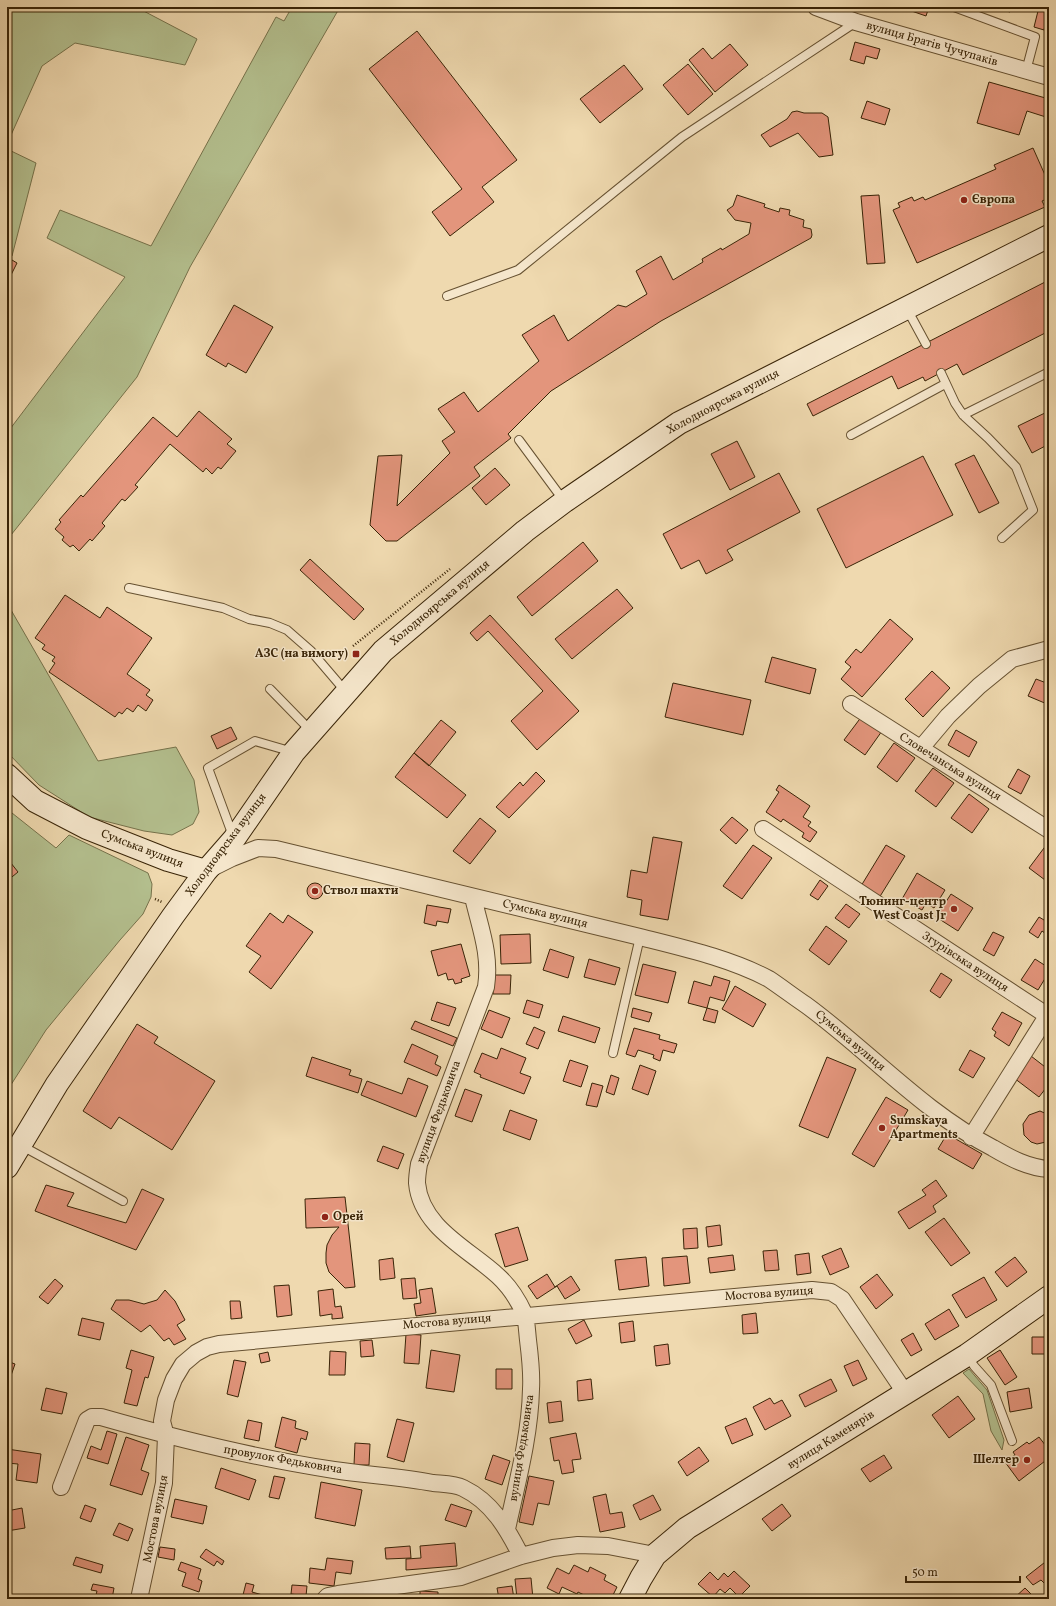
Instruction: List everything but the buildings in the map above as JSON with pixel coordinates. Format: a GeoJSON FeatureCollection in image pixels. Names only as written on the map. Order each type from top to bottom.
{"type":"FeatureCollection","features":[{"type":"Feature","properties":{"kind":"main road","name":"Холодноярська вулиця"},"geometry":{"type":"LineString","coordinates":[[7,1167],[19,1144],[57,1084],[112,1003],[206,871],[234,839],[294,752],[383,651],[524,531],[678,423],[1049,236]]}},
{"type":"Feature","properties":{"kind":"main road","name":"Сумська вулиця"},"geometry":{"type":"LineString","coordinates":[[7,775],[35,801],[87,828],[168,860],[206,871]]}},
{"type":"Feature","properties":{"kind":"main road","name":"вулиця Каменярів"},"geometry":{"type":"LineString","coordinates":[[630,1599],[655,1555],[687,1528],[906,1394],[967,1355],[1049,1297]]}},
{"type":"Feature","properties":{"kind":"street","name":"вулиця Братів Чучупаків"},"geometry":{"type":"LineString","coordinates":[[816,7],[856,22],[1049,77]]}},
{"type":"Feature","properties":{"kind":"street"},"geometry":{"type":"LineString","coordinates":[[921,748],[948,716],[974,691],[1012,659],[1049,649]]}},
{"type":"Feature","properties":{"kind":"street","name":"Словечанська вулиця"},"geometry":{"type":"LineString","coordinates":[[851,704],[1049,830]]}},
{"type":"Feature","properties":{"kind":"street","name":"Згурівська вулиця"},"geometry":{"type":"LineString","coordinates":[[763,829],[1048,1014]]}},
{"type":"Feature","properties":{"kind":"street","name":"Сумська вулиця"},"geometry":{"type":"LineString","coordinates":[[206,871],[232,858],[258,848],[276,849],[640,937],[696,952],[733,964],[769,980],[832,1024],[904,1087],[970,1137],[1015,1160],[1049,1169]]}},
{"type":"Feature","properties":{"kind":"street","name":"вулиця Федьковича"},"geometry":{"type":"LineString","coordinates":[[473,896],[487,952],[488,971],[486,987],[419,1164],[417,1182],[421,1202],[428,1215],[468,1253],[499,1276],[514,1295],[525,1315],[529,1346],[531,1396],[522,1462],[507,1529]]}},
{"type":"Feature","properties":{"kind":"street"},"geometry":{"type":"LineString","coordinates":[[970,1137],[1048,1014]]}},
{"type":"Feature","properties":{"kind":"street","name":"Мостова вулиця"},"geometry":{"type":"LineString","coordinates":[[139,1599],[164,1483],[166,1436],[162,1421],[166,1400],[174,1379],[183,1364],[196,1353],[207,1347],[219,1344],[525,1315],[812,1290],[831,1292],[842,1299],[906,1394]]}},
{"type":"Feature","properties":{"kind":"street","name":"провулок Федьковича"},"geometry":{"type":"LineString","coordinates":[[61,1487],[87,1420],[92,1417],[101,1417],[166,1436],[212,1447],[334,1470],[462,1487],[481,1498],[494,1511],[507,1529],[521,1556]]}},
{"type":"Feature","properties":{"kind":"street"},"geometry":{"type":"LineString","coordinates":[[325,1599],[328,1596],[338,1594],[461,1577],[521,1556],[553,1548],[578,1545],[608,1546],[655,1555]]}},
{"type":"Feature","properties":{"kind":"lane"},"geometry":{"type":"LineString","coordinates":[[954,7],[1035,36],[1026,71]]}},
{"type":"Feature","properties":{"kind":"lane"},"geometry":{"type":"LineString","coordinates":[[447,296],[518,270],[682,137],[856,22]]}},
{"type":"Feature","properties":{"kind":"lane"},"geometry":{"type":"LineString","coordinates":[[906,307],[926,344]]}},
{"type":"Feature","properties":{"kind":"lane"},"geometry":{"type":"LineString","coordinates":[[963,415],[1049,372]]}},
{"type":"Feature","properties":{"kind":"lane"},"geometry":{"type":"LineString","coordinates":[[941,373],[954,403],[963,415],[1016,467],[1033,510],[1002,538]]}},
{"type":"Feature","properties":{"kind":"lane"},"geometry":{"type":"LineString","coordinates":[[851,435],[945,384]]}},
{"type":"Feature","properties":{"kind":"lane"},"geometry":{"type":"LineString","coordinates":[[519,440],[565,501]]}},
{"type":"Feature","properties":{"kind":"lane"},"geometry":{"type":"LineString","coordinates":[[129,588],[223,608],[249,619],[270,623],[287,630],[311,651],[346,692]]}},
{"type":"Feature","properties":{"kind":"lane"},"geometry":{"type":"LineString","coordinates":[[270,689],[312,732]]}},
{"type":"Feature","properties":{"kind":"lane"},"geometry":{"type":"LineString","coordinates":[[234,839],[208,768],[255,741],[294,752]]}},
{"type":"Feature","properties":{"kind":"lane"},"geometry":{"type":"LineString","coordinates":[[613,1053],[640,937]]}},
{"type":"Feature","properties":{"kind":"lane"},"geometry":{"type":"LineString","coordinates":[[19,1144],[123,1201]]}},
{"type":"Feature","properties":{"kind":"lane"},"geometry":{"type":"LineString","coordinates":[[967,1355],[974,1366],[991,1385],[1012,1441]]}},
{"type":"Feature","properties":{"kind":"green space"},"geometry":{"type":"Polygon","coordinates":[[[17,7],[136,7],[197,39],[185,65],[75,43],[42,66],[7,144],[7,12],[17,7]]]}},
{"type":"Feature","properties":{"kind":"green space"},"geometry":{"type":"Polygon","coordinates":[[[292,7],[340,7],[190,267],[137,377],[7,540],[7,433],[125,277],[47,238],[60,210],[151,246],[276,17],[284,21],[292,7]]]}},
{"type":"Feature","properties":{"kind":"green space"},"geometry":{"type":"Polygon","coordinates":[[[7,149],[36,163],[12,256],[7,254],[7,149]]]}},
{"type":"Feature","properties":{"kind":"green space"},"geometry":{"type":"Polygon","coordinates":[[[7,603],[98,761],[176,747],[194,780],[199,812],[193,824],[172,835],[144,831],[89,817],[39,785],[7,752],[7,603]]]}},
{"type":"Feature","properties":{"kind":"green space"},"geometry":{"type":"Polygon","coordinates":[[[7,809],[56,848],[69,835],[148,873],[152,884],[151,897],[143,914],[46,1030],[7,1091],[7,809]]]}},
{"type":"Feature","properties":{"kind":"green space"},"geometry":{"type":"Polygon","coordinates":[[[969,1369],[987,1390],[1004,1440],[1002,1450],[991,1431],[983,1394],[963,1373],[969,1369]]]}},
{"type":"Feature","properties":{"kind":"place","name":"Європа"},"geometry":{"type":"Point","coordinates":[964,200]}},
{"type":"Feature","properties":{"kind":"place","name":"АЗС (на вимогу)"},"geometry":{"type":"Point","coordinates":[356,654]}},
{"type":"Feature","properties":{"kind":"place","name":"Ствол шахти"},"geometry":{"type":"Point","coordinates":[315,891]}},
{"type":"Feature","properties":{"kind":"place","name":"Тюнинг-центр West Coast Jr"},"geometry":{"type":"Point","coordinates":[954,909]}},
{"type":"Feature","properties":{"kind":"place","name":"Sumskaya Apartments"},"geometry":{"type":"Point","coordinates":[882,1128]}},
{"type":"Feature","properties":{"kind":"place","name":"Орей"},"geometry":{"type":"Point","coordinates":[325,1217]}},
{"type":"Feature","properties":{"kind":"place","name":"Шелтер"},"geometry":{"type":"Point","coordinates":[1027,1460]}}]}
